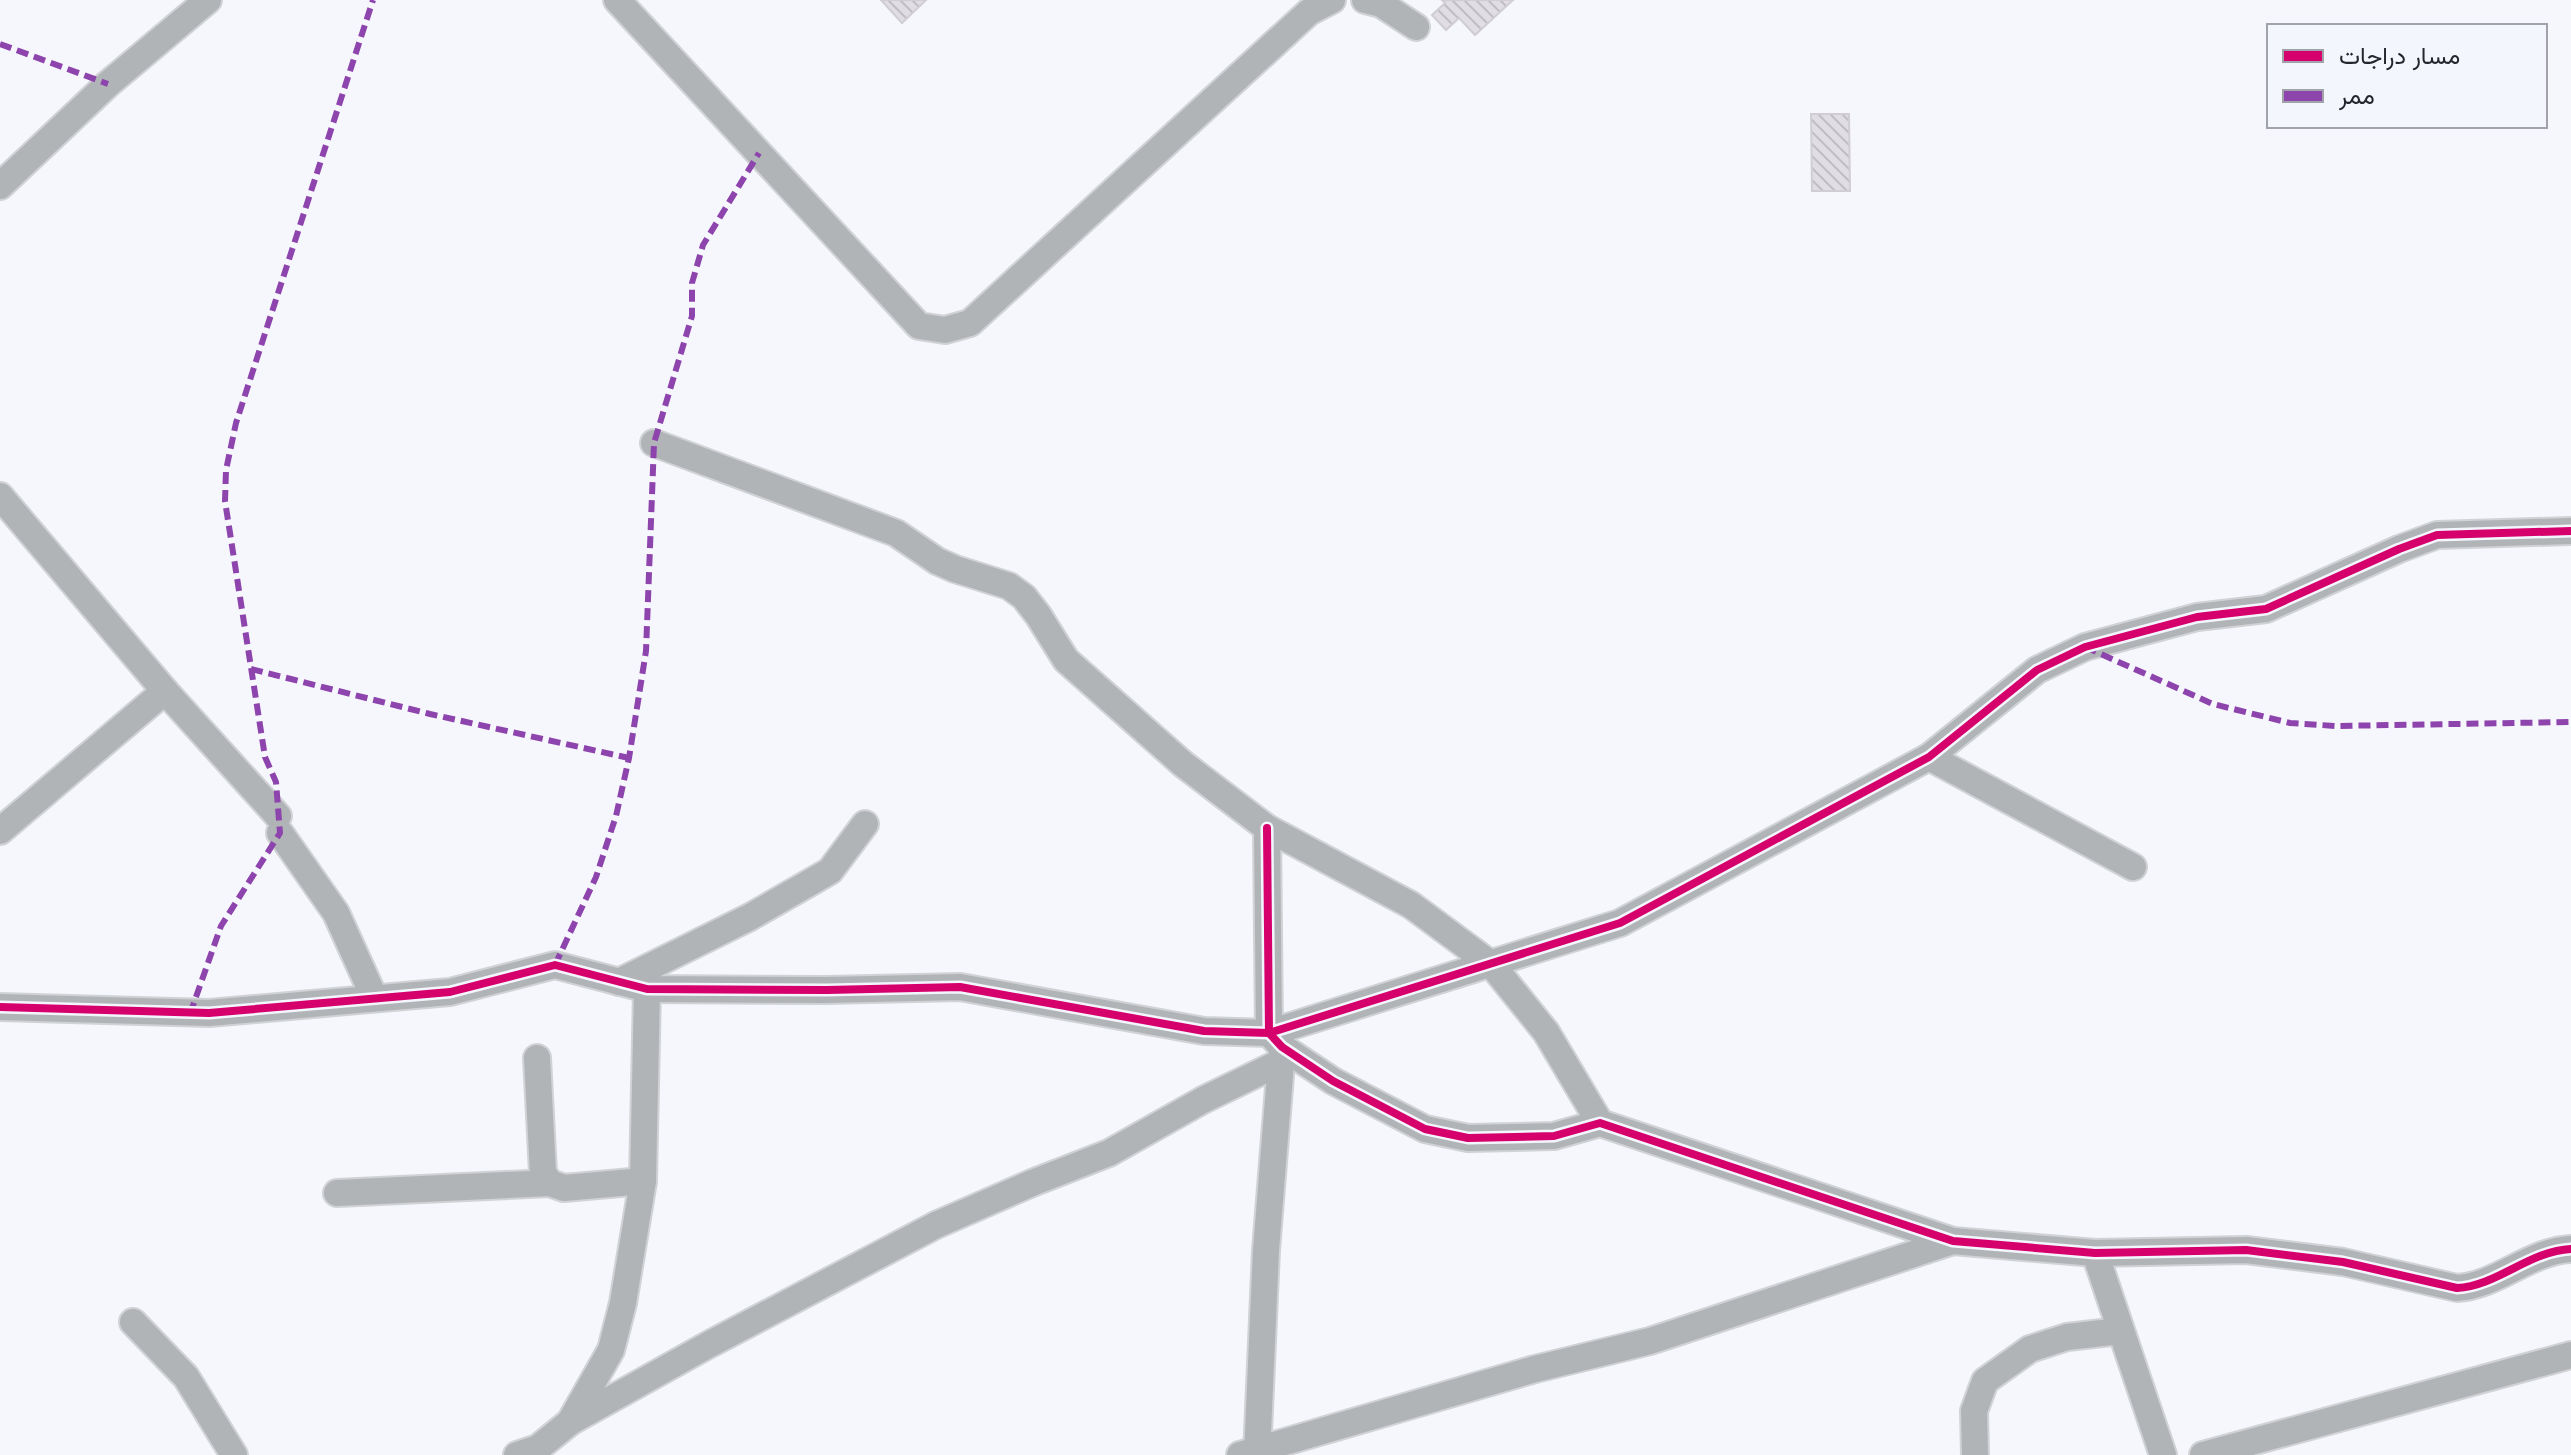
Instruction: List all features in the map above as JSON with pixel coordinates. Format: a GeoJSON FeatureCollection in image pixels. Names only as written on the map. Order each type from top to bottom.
{"type":"FeatureCollection","features":[{"type":"Feature","properties":{"kind":"street"},"geometry":{"type":"LineString","coordinates":[[0,186],[108,84],[208,0]]}},
{"type":"Feature","properties":{"kind":"street"},"geometry":{"type":"LineString","coordinates":[[617,0],[919,326],[945,330],[970,323],[1309,12],[1332,0]]}},
{"type":"Feature","properties":{"kind":"street"},"geometry":{"type":"LineString","coordinates":[[1365,0],[1381,4],[1416,27]]}},
{"type":"Feature","properties":{"kind":"street"},"geometry":{"type":"LineString","coordinates":[[654,443],[896,533],[937,561],[1009,586],[1024,597],[1038,615],[1066,660],[1183,764],[1267,828],[1411,905],[1492,965],[1546,1032],[1600,1123]]}},
{"type":"Feature","properties":{"kind":"street"},"geometry":{"type":"LineString","coordinates":[[0,496],[279,825],[336,913],[374,997]]}},
{"type":"Feature","properties":{"kind":"street"},"geometry":{"type":"LineString","coordinates":[[531,1453],[570,1422],[936,1225],[1109,1153],[1203,1100],[1277,1047],[1492,965],[1620,923],[1929,757],[2037,670],[2085,647],[2197,617],[2266,609],[2437,535],[2571,531]]}},
{"type":"Feature","properties":{"kind":"street"},"geometry":{"type":"LineString","coordinates":[[0,831],[165,691]]}},
{"type":"Feature","properties":{"kind":"street"},"geometry":{"type":"LineString","coordinates":[[1929,757],[2133,867]]}},
{"type":"Feature","properties":{"kind":"street"},"geometry":{"type":"LineString","coordinates":[[619,982],[750,917],[830,871],[865,824]]}},
{"type":"Feature","properties":{"kind":"street"},"geometry":{"type":"LineString","coordinates":[[1267,828],[1277,1047],[1251,1453],[1535,1369],[1650,1341],[1953,1241]]}},
{"type":"Feature","properties":{"kind":"street"},"geometry":{"type":"LineString","coordinates":[[0,1007],[209,1013],[450,992],[555,965],[647,989],[960,987],[1277,1047],[1333,1081],[1425,1129],[1468,1138],[1554,1136],[1600,1123],[1953,1241],[2095,1253],[2246,1250],[2343,1262],[2457,1288],[2473,1287],[2525,1262],[2571,1249]]}},
{"type":"Feature","properties":{"kind":"street"},"geometry":{"type":"LineString","coordinates":[[570,1422],[611,1350],[623,1303],[643,1181],[647,989]]}},
{"type":"Feature","properties":{"kind":"street"},"geometry":{"type":"LineString","coordinates":[[537,1058],[543,1173],[550,1183]]}},
{"type":"Feature","properties":{"kind":"street"},"geometry":{"type":"LineString","coordinates":[[337,1193],[550,1183],[564,1188],[643,1181]]}},
{"type":"Feature","properties":{"kind":"street"},"geometry":{"type":"LineString","coordinates":[[2095,1253],[2163,1455]]}},
{"type":"Feature","properties":{"kind":"street"},"geometry":{"type":"LineString","coordinates":[[133,1322],[186,1377],[234,1455]]}},
{"type":"Feature","properties":{"kind":"street"},"geometry":{"type":"LineString","coordinates":[[1975,1455],[1974,1411],[1985,1381],[2030,1349],[2067,1337],[2120,1331]]}},
{"type":"Feature","properties":{"kind":"street"},"geometry":{"type":"LineString","coordinates":[[2203,1455],[2571,1355]]}},
{"type":"Feature","properties":{"kind":"building"},"geometry":{"type":"Polygon","coordinates":[[[881,0],[926,0],[902,23],[881,0]]]}},
{"type":"Feature","properties":{"kind":"building"},"geometry":{"type":"Polygon","coordinates":[[[1442,0],[1513,0],[1475,35],[1459,18],[1446,30],[1432,15],[1445,3],[1442,0]]]}},
{"type":"Feature","properties":{"kind":"building"},"geometry":{"type":"Polygon","coordinates":[[[1811,114],[1849,114],[1850,191],[1812,191],[1811,114]]]}},
{"type":"Feature","properties":{"kind":"marked path"},"geometry":{"type":"LineString","coordinates":[[190,1014],[221,926],[280,833],[276,782],[265,757],[225,501],[226,470],[236,423],[373,0]]}},
{"type":"Feature","properties":{"kind":"marked path"},"geometry":{"type":"LineString","coordinates":[[0,44],[108,84]]}},
{"type":"Feature","properties":{"kind":"marked path"},"geometry":{"type":"LineString","coordinates":[[555,965],[596,877],[616,816],[629,758],[646,651],[654,443],[692,316],[692,283],[703,245],[759,153]]}},
{"type":"Feature","properties":{"kind":"marked path"},"geometry":{"type":"LineString","coordinates":[[2085,647],[2213,704],[2290,723],[2336,726],[2571,722]]}},
{"type":"Feature","properties":{"kind":"marked path"},"geometry":{"type":"LineString","coordinates":[[251,669],[430,714],[629,758]]}},
{"type":"Feature","properties":{"kind":"cycle path"},"geometry":{"type":"LineString","coordinates":[[0,1007],[209,1013],[450,992],[555,965],[647,989],[960,987],[1204,1031],[1269,1033],[1620,923],[1929,757],[2037,670],[2085,647],[2197,617],[2266,609],[2437,535],[2571,531]]}},
{"type":"Feature","properties":{"kind":"cycle path"},"geometry":{"type":"LineString","coordinates":[[1267,828],[1269,1033],[1282,1047],[1333,1081],[1425,1129],[1468,1138],[1554,1136],[1600,1123],[1953,1241],[2095,1253],[2246,1250],[2343,1262],[2457,1288],[2486,1281],[2541,1256],[2571,1249]]}}]}
